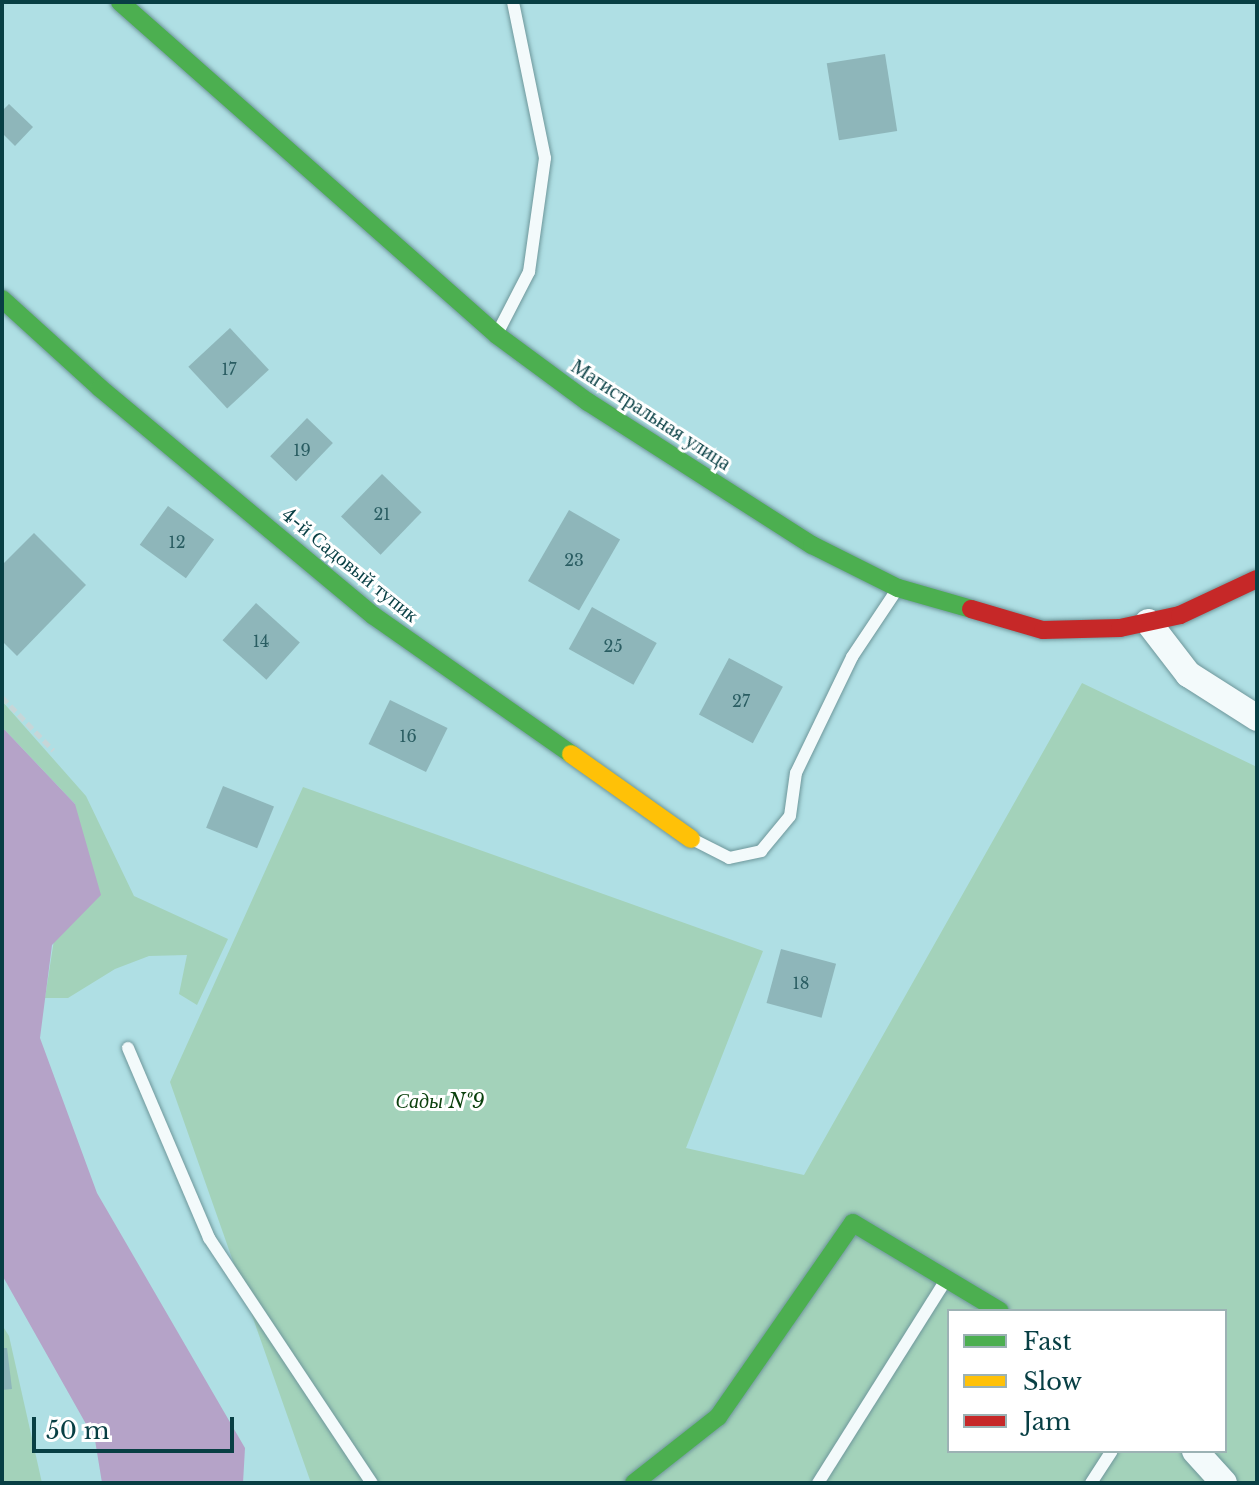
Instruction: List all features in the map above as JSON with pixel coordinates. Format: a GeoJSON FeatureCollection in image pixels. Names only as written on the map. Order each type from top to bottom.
{"type":"FeatureCollection","features":[{"type":"Feature","properties":{"kind":"street","name":"Магистральная улица"},"geometry":{"type":"LineString","coordinates":[[120,2],[497,335],[588,402],[812,545],[898,588],[1043,630],[1120,628],[1180,615],[1257,579]]}},
{"type":"Feature","properties":{"kind":"street","name":"4-й Садовый тупик"},"geometry":{"type":"LineString","coordinates":[[2,299],[100,388],[374,616],[691,839]]}},
{"type":"Feature","properties":{"kind":"street"},"geometry":{"type":"LineString","coordinates":[[1148,622],[1188,674],[1257,718]]}},
{"type":"Feature","properties":{"kind":"street"},"geometry":{"type":"LineString","coordinates":[[634,1483],[718,1417],[853,1223],[997,1309]]}},
{"type":"Feature","properties":{"kind":"street"},"geometry":{"type":"LineString","coordinates":[[1197,1453],[1224,1483]]}},
{"type":"Feature","properties":{"kind":"lane"},"geometry":{"type":"LineString","coordinates":[[497,335],[529,272],[545,158],[513,2]]}},
{"type":"Feature","properties":{"kind":"lane"},"geometry":{"type":"LineString","coordinates":[[691,839],[729,858],[761,851],[790,816],[796,773],[852,657],[898,588]]}},
{"type":"Feature","properties":{"kind":"lane"},"geometry":{"type":"LineString","coordinates":[[128,1048],[209,1238],[372,1483]]}},
{"type":"Feature","properties":{"kind":"lane"},"geometry":{"type":"LineString","coordinates":[[818,1483],[947,1279]]}},
{"type":"Feature","properties":{"kind":"lane"},"geometry":{"type":"LineString","coordinates":[[1091,1483],[1111,1453]]}},
{"type":"Feature","properties":{"kind":"path"},"geometry":{"type":"LineString","coordinates":[[2,697],[53,750]]}},
{"type":"Feature","properties":{"kind":"green space","name":"Сады №9"},"geometry":{"type":"Polygon","coordinates":[[[1082,683],[1257,767],[1257,1483],[311,1483],[170,1082],[303,787],[763,951],[686,1148],[804,1175],[1082,683]]]}},
{"type":"Feature","properties":{"kind":"green space"},"geometry":{"type":"Polygon","coordinates":[[[2,701],[86,796],[134,896],[228,939],[197,1005],[179,994],[187,955],[149,956],[115,969],[68,998],[45,998],[75,804],[2,727],[2,701]]]}},
{"type":"Feature","properties":{"kind":"green space"},"geometry":{"type":"Polygon","coordinates":[[[2,1325],[9,1336],[42,1483],[2,1483],[2,1325]]]}},
{"type":"Feature","properties":{"kind":"shaded area"},"geometry":{"type":"Polygon","coordinates":[[[2,727],[75,804],[101,895],[52,945],[40,1038],[97,1193],[245,1448],[243,1483],[102,1483],[95,1440],[2,1275],[2,727]]]}},
{"type":"Feature","properties":{"kind":"building"},"geometry":{"type":"Polygon","coordinates":[[[885,54],[897,131],[839,140],[827,63],[885,54]]]}},
{"type":"Feature","properties":{"kind":"building"},"geometry":{"type":"Polygon","coordinates":[[[9,104],[33,127],[15,146],[2,133],[2,111],[9,104]]]}},
{"type":"Feature","properties":{"kind":"building"},"geometry":{"type":"Polygon","coordinates":[[[230,328],[269,370],[227,409],[188,367],[230,328]]]}},
{"type":"Feature","properties":{"kind":"building"},"geometry":{"type":"Polygon","coordinates":[[[307,418],[333,443],[296,481],[270,456],[307,418]]]}},
{"type":"Feature","properties":{"kind":"building"},"geometry":{"type":"Polygon","coordinates":[[[382,474],[422,512],[381,555],[341,516],[382,474]]]}},
{"type":"Feature","properties":{"kind":"building"},"geometry":{"type":"Polygon","coordinates":[[[168,506],[214,540],[186,578],[140,545],[168,506]]]}},
{"type":"Feature","properties":{"kind":"building"},"geometry":{"type":"Polygon","coordinates":[[[569,510],[620,540],[579,611],[528,581],[569,510]]]}},
{"type":"Feature","properties":{"kind":"building"},"geometry":{"type":"Polygon","coordinates":[[[34,533],[86,585],[17,656],[2,641],[2,565],[34,533]]]}},
{"type":"Feature","properties":{"kind":"building"},"geometry":{"type":"Polygon","coordinates":[[[256,603],[300,642],[266,680],[223,640],[256,603]]]}},
{"type":"Feature","properties":{"kind":"building"},"geometry":{"type":"Polygon","coordinates":[[[592,607],[657,643],[633,685],[569,649],[592,607]]]}},
{"type":"Feature","properties":{"kind":"building"},"geometry":{"type":"Polygon","coordinates":[[[729,658],[783,687],[753,743],[699,715],[729,658]]]}},
{"type":"Feature","properties":{"kind":"building"},"geometry":{"type":"Polygon","coordinates":[[[390,700],[448,728],[426,772],[369,744],[390,700]]]}},
{"type":"Feature","properties":{"kind":"building"},"geometry":{"type":"Polygon","coordinates":[[[223,786],[274,807],[257,848],[206,828],[223,786]]]}},
{"type":"Feature","properties":{"kind":"building"},"geometry":{"type":"Polygon","coordinates":[[[781,949],[836,964],[822,1018],[767,1003],[781,949]]]}},
{"type":"Feature","properties":{"kind":"building"},"geometry":{"type":"Polygon","coordinates":[[[2,1348],[7,1348],[12,1389],[2,1390],[2,1348]]]}},
{"type":"Feature","properties":{"kind":"traffic: fast"},"geometry":{"type":"LineString","coordinates":[[120,2],[497,335],[588,402],[812,545],[898,588],[971,609]]}},
{"type":"Feature","properties":{"kind":"traffic: fast"},"geometry":{"type":"LineString","coordinates":[[2,299],[100,388],[374,616],[571,754]]}},
{"type":"Feature","properties":{"kind":"traffic: fast"},"geometry":{"type":"LineString","coordinates":[[634,1483],[718,1417],[853,1223],[997,1309]]}},
{"type":"Feature","properties":{"kind":"traffic: slow"},"geometry":{"type":"LineString","coordinates":[[571,754],[691,839]]}},
{"type":"Feature","properties":{"kind":"traffic: jam"},"geometry":{"type":"LineString","coordinates":[[971,609],[1043,630],[1120,628],[1180,615],[1257,579]]}}]}
